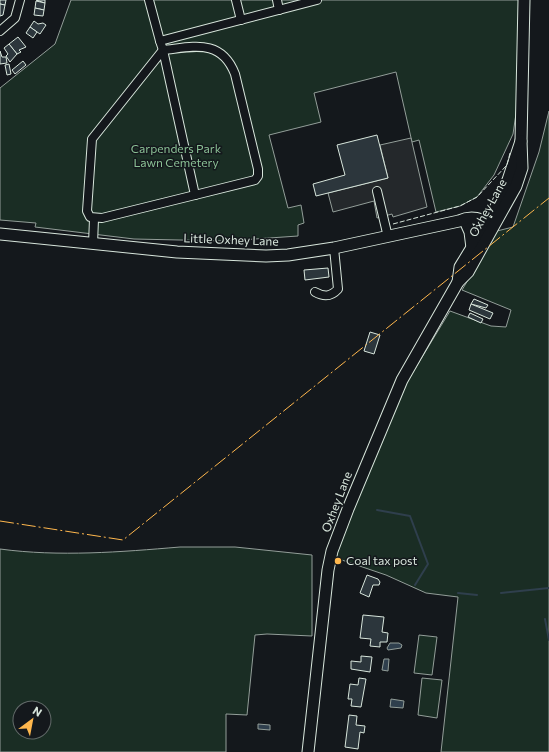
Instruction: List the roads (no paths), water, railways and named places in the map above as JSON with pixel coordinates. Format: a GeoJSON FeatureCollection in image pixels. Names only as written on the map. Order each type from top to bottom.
{"type":"FeatureCollection","features":[{"type":"Feature","properties":{"kind":"main road","name":"Oxhey Lane"},"geometry":{"type":"LineString","coordinates":[[308,752],[328,570],[332,551],[374,444],[402,380],[458,282],[468,272],[508,180],[521,141],[524,0]]}},
{"type":"Feature","properties":{"kind":"main road"},"geometry":{"type":"LineString","coordinates":[[462,222],[488,227]]}},
{"type":"Feature","properties":{"kind":"main road"},"geometry":{"type":"LineString","coordinates":[[462,222],[470,232],[472,248]]}},
{"type":"Feature","properties":{"kind":"main road","name":"Little Oxhey Lane"},"geometry":{"type":"LineString","coordinates":[[0,234],[93,244],[235,255],[288,255],[334,248],[462,222]]}},
{"type":"Feature","properties":{"kind":"main road","name":"Oxhey Lane"},"geometry":{"type":"LineString","coordinates":[[458,282],[460,267],[488,227]]}},
{"type":"Feature","properties":{"kind":"street"},"geometry":{"type":"LineString","coordinates":[[0,31],[15,18],[20,0]]}},
{"type":"Feature","properties":{"kind":"street"},"geometry":{"type":"LineString","coordinates":[[149,0],[160,41],[195,195]]}},
{"type":"Feature","properties":{"kind":"street"},"geometry":{"type":"LineString","coordinates":[[236,0],[241,20]]}},
{"type":"Feature","properties":{"kind":"street"},"geometry":{"type":"LineString","coordinates":[[277,0],[279,10]]}},
{"type":"Feature","properties":{"kind":"street"},"geometry":{"type":"LineString","coordinates":[[160,41],[317,0]]}},
{"type":"Feature","properties":{"kind":"street"},"geometry":{"type":"LineString","coordinates":[[203,46],[223,54],[231,62],[258,169],[258,176],[255,180],[94,219],[90,217],[87,211],[92,139],[162,50],[203,46]]}},
{"type":"Feature","properties":{"kind":"street"},"geometry":{"type":"LineString","coordinates":[[377,191],[388,237]]}},
{"type":"Feature","properties":{"kind":"street"},"geometry":{"type":"LineString","coordinates":[[93,244],[94,219]]}},
{"type":"Feature","properties":{"kind":"street"},"geometry":{"type":"LineString","coordinates":[[315,292],[326,296],[332,295],[338,289],[334,248]]}},
{"type":"Feature","properties":{"kind":"water"},"geometry":{"type":"Polygon","coordinates":[[[390,643],[399,643],[402,645],[401,648],[388,650],[387,648],[390,643]]]}},
{"type":"Feature","properties":{"kind":"water"},"geometry":{"type":"Polygon","coordinates":[[[384,659],[389,659],[388,671],[382,670],[384,659]]]}},
{"type":"Feature","properties":{"kind":"water"},"geometry":{"type":"Polygon","coordinates":[[[391,699],[404,701],[403,708],[390,707],[391,699]]]}},
{"type":"Feature","properties":{"kind":"water"},"geometry":{"type":"Polygon","coordinates":[[[258,724],[270,725],[270,730],[258,729],[258,724]]]}},
{"type":"Feature","properties":{"kind":"waterway"},"geometry":{"type":"LineString","coordinates":[[377,510],[410,516],[428,564],[415,585]]}},
{"type":"Feature","properties":{"kind":"waterway"},"geometry":{"type":"LineString","coordinates":[[501,593],[549,588]]}},
{"type":"Feature","properties":{"kind":"waterway"},"geometry":{"type":"LineString","coordinates":[[458,593],[477,595]]}},
{"type":"Feature","properties":{"kind":"waterway"},"geometry":{"type":"LineString","coordinates":[[545,619],[549,640]]}},
{"type":"Feature","properties":{"kind":"place","name":"Coal tax post"},"geometry":{"type":"Point","coordinates":[338,561]}},
{"type":"Feature","properties":{"kind":"park label","name":"Carpenders Park Lawn Cemetery"},"geometry":{"type":"Point","coordinates":[176,156]}}]}
